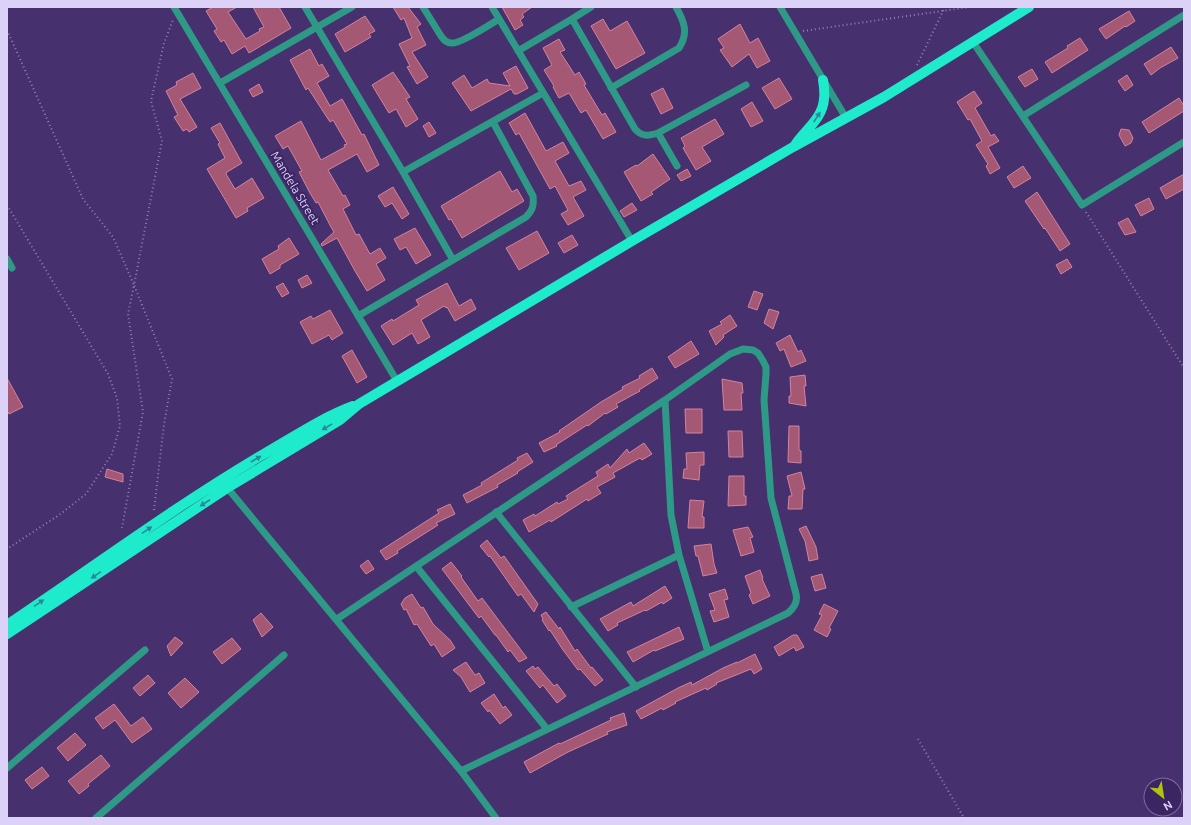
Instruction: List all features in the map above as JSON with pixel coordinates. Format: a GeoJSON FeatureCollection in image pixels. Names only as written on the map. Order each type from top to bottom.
{"type":"FeatureCollection","features":[{"type":"Feature","properties":{"kind":"main road"},"geometry":{"type":"LineString","coordinates":[[7,625],[221,480],[330,415],[358,404],[793,147],[907,84],[1029,7]]}},
{"type":"Feature","properties":{"kind":"main road"},"geometry":{"type":"LineString","coordinates":[[793,147],[802,134],[820,115],[824,99],[823,80]]}},
{"type":"Feature","properties":{"kind":"main road"},"geometry":{"type":"LineString","coordinates":[[7,634],[228,488],[340,420],[358,404]]}},
{"type":"Feature","properties":{"kind":"street"},"geometry":{"type":"LineString","coordinates":[[305,7],[403,172],[453,260]]}},
{"type":"Feature","properties":{"kind":"street"},"geometry":{"type":"LineString","coordinates":[[220,83],[352,7]]}},
{"type":"Feature","properties":{"kind":"street"},"geometry":{"type":"LineString","coordinates":[[423,7],[444,40],[452,44],[459,42],[499,19]]}},
{"type":"Feature","properties":{"kind":"street"},"geometry":{"type":"LineString","coordinates":[[492,7],[632,241]]}},
{"type":"Feature","properties":{"kind":"street"},"geometry":{"type":"LineString","coordinates":[[518,51],[591,7]]}},
{"type":"Feature","properties":{"kind":"street"},"geometry":{"type":"LineString","coordinates":[[611,88],[679,48],[684,39],[685,27],[676,7]]}},
{"type":"Feature","properties":{"kind":"street"},"geometry":{"type":"LineString","coordinates":[[780,7],[846,118]]}},
{"type":"Feature","properties":{"kind":"street","name":"Mandela Street"},"geometry":{"type":"LineString","coordinates":[[175,10],[397,381]]}},
{"type":"Feature","properties":{"kind":"street"},"geometry":{"type":"LineString","coordinates":[[1023,116],[1184,15]]}},
{"type":"Feature","properties":{"kind":"street"},"geometry":{"type":"LineString","coordinates":[[572,18],[611,88],[640,134],[644,136],[651,136],[658,133],[746,85]]}},
{"type":"Feature","properties":{"kind":"street"},"geometry":{"type":"LineString","coordinates":[[973,42],[1082,206],[1184,142]]}},
{"type":"Feature","properties":{"kind":"street"},"geometry":{"type":"LineString","coordinates":[[403,172],[543,94]]}},
{"type":"Feature","properties":{"kind":"street"},"geometry":{"type":"LineString","coordinates":[[358,316],[526,216],[533,208],[533,196],[493,122]]}},
{"type":"Feature","properties":{"kind":"street"},"geometry":{"type":"LineString","coordinates":[[658,133],[677,166]]}},
{"type":"Feature","properties":{"kind":"street"},"geometry":{"type":"LineString","coordinates":[[7,259],[12,268]]}},
{"type":"Feature","properties":{"kind":"street"},"geometry":{"type":"LineString","coordinates":[[337,619],[665,400],[730,354],[743,349],[753,350],[758,353],[764,364],[766,374],[764,400],[771,498],[796,594],[794,608],[788,613],[461,771]]}},
{"type":"Feature","properties":{"kind":"street"},"geometry":{"type":"LineString","coordinates":[[665,400],[670,502],[679,555],[708,652]]}},
{"type":"Feature","properties":{"kind":"street"},"geometry":{"type":"LineString","coordinates":[[221,480],[461,771],[496,818]]}},
{"type":"Feature","properties":{"kind":"street"},"geometry":{"type":"LineString","coordinates":[[496,512],[636,687]]}},
{"type":"Feature","properties":{"kind":"street"},"geometry":{"type":"LineString","coordinates":[[571,607],[679,555]]}},
{"type":"Feature","properties":{"kind":"street"},"geometry":{"type":"LineString","coordinates":[[416,566],[547,729]]}},
{"type":"Feature","properties":{"kind":"street"},"geometry":{"type":"LineString","coordinates":[[7,768],[145,650]]}},
{"type":"Feature","properties":{"kind":"street"},"geometry":{"type":"LineString","coordinates":[[96,818],[284,655]]}},
{"type":"Feature","properties":{"kind":"path"},"geometry":{"type":"LineString","coordinates":[[907,84],[945,7]]}},
{"type":"Feature","properties":{"kind":"path"},"geometry":{"type":"LineString","coordinates":[[795,32],[970,7]]}},
{"type":"Feature","properties":{"kind":"path"},"geometry":{"type":"LineString","coordinates":[[122,528],[143,412],[128,314],[162,141],[151,101],[164,43],[175,10]]}},
{"type":"Feature","properties":{"kind":"path"},"geometry":{"type":"LineString","coordinates":[[7,30],[83,199],[113,237],[134,284],[172,379],[164,424],[154,510]]}},
{"type":"Feature","properties":{"kind":"path"},"geometry":{"type":"LineString","coordinates":[[7,205],[108,374],[117,398],[120,426],[112,454],[86,494],[59,515],[7,549]]}},
{"type":"Feature","properties":{"kind":"path"},"geometry":{"type":"LineString","coordinates":[[1082,206],[1184,368]]}},
{"type":"Feature","properties":{"kind":"path"},"geometry":{"type":"LineString","coordinates":[[918,739],[964,818]]}},
{"type":"Feature","properties":{"kind":"building"},"geometry":{"type":"Polygon","coordinates":[[[213,7],[237,7],[228,12],[246,39],[264,27],[253,7],[279,7],[291,28],[249,53],[245,46],[232,54],[224,40],[221,42],[214,31],[217,29],[206,11],[213,7]]]}},
{"type":"Feature","properties":{"kind":"building"},"geometry":{"type":"Polygon","coordinates":[[[393,7],[408,7],[421,24],[417,27],[426,45],[412,52],[428,77],[417,84],[407,67],[410,66],[399,44],[412,38],[404,18],[401,20],[393,7]]]}},
{"type":"Feature","properties":{"kind":"building"},"geometry":{"type":"Polygon","coordinates":[[[502,7],[532,7],[522,14],[524,17],[520,20],[523,25],[515,30],[502,7]]]}},
{"type":"Feature","properties":{"kind":"building"},"geometry":{"type":"Polygon","coordinates":[[[1129,11],[1135,21],[1106,39],[1099,29],[1129,11]]]}},
{"type":"Feature","properties":{"kind":"building"},"geometry":{"type":"Polygon","coordinates":[[[365,16],[375,31],[369,34],[371,37],[345,52],[335,34],[365,16]]]}},
{"type":"Feature","properties":{"kind":"building"},"geometry":{"type":"Polygon","coordinates":[[[603,19],[610,31],[627,21],[645,53],[616,69],[591,26],[603,19]]]}},
{"type":"Feature","properties":{"kind":"building"},"geometry":{"type":"Polygon","coordinates":[[[740,24],[750,43],[758,38],[770,61],[757,68],[749,54],[732,67],[720,50],[724,48],[718,39],[740,24]]]}},
{"type":"Feature","properties":{"kind":"building"},"geometry":{"type":"Polygon","coordinates":[[[1080,38],[1088,50],[1052,73],[1045,62],[1068,48],[1067,46],[1080,38]]]}},
{"type":"Feature","properties":{"kind":"building"},"geometry":{"type":"Polygon","coordinates":[[[559,39],[565,50],[560,52],[575,75],[579,72],[586,84],[584,85],[602,115],[605,113],[616,132],[603,139],[586,110],[581,113],[569,93],[559,98],[553,87],[554,86],[544,70],[552,65],[543,48],[559,39]]]}},
{"type":"Feature","properties":{"kind":"building"},"geometry":{"type":"Polygon","coordinates":[[[1171,47],[1178,58],[1151,75],[1144,64],[1171,47]]]}},
{"type":"Feature","properties":{"kind":"building"},"geometry":{"type":"Polygon","coordinates":[[[310,49],[319,66],[322,64],[329,76],[317,83],[330,106],[342,99],[362,135],[364,134],[379,165],[367,172],[357,154],[328,170],[350,205],[343,209],[356,235],[359,234],[370,254],[380,248],[386,258],[376,264],[385,280],[367,291],[337,238],[322,246],[321,244],[334,232],[318,202],[316,203],[310,193],[299,172],[302,171],[288,146],[283,149],[275,136],[301,121],[321,160],[345,147],[344,145],[347,144],[333,120],[330,122],[308,88],[306,90],[290,60],[310,49]]]}},
{"type":"Feature","properties":{"kind":"building"},"geometry":{"type":"Polygon","coordinates":[[[516,66],[528,88],[517,94],[514,94],[511,89],[471,111],[452,83],[464,75],[472,88],[487,79],[489,83],[510,86],[503,73],[516,66]]]}},
{"type":"Feature","properties":{"kind":"building"},"geometry":{"type":"Polygon","coordinates":[[[1032,69],[1038,79],[1025,87],[1018,77],[1032,69]]]}},
{"type":"Feature","properties":{"kind":"building"},"geometry":{"type":"Polygon","coordinates":[[[393,72],[410,97],[406,99],[418,119],[406,127],[396,109],[389,113],[372,85],[393,72]]]}},
{"type":"Feature","properties":{"kind":"building"},"geometry":{"type":"Polygon","coordinates":[[[193,73],[201,88],[180,99],[197,127],[189,132],[187,129],[183,131],[174,117],[178,115],[166,91],[177,85],[176,82],[193,73]]]}},
{"type":"Feature","properties":{"kind":"building"},"geometry":{"type":"Polygon","coordinates":[[[1127,75],[1133,85],[1125,91],[1118,81],[1127,75]]]}},
{"type":"Feature","properties":{"kind":"building"},"geometry":{"type":"Polygon","coordinates":[[[779,78],[792,99],[775,109],[762,88],[779,78]]]}},
{"type":"Feature","properties":{"kind":"building"},"geometry":{"type":"Polygon","coordinates":[[[259,84],[263,92],[253,97],[249,90],[259,84]]]}},
{"type":"Feature","properties":{"kind":"building"},"geometry":{"type":"Polygon","coordinates":[[[663,88],[673,108],[661,114],[651,94],[663,88]]]}},
{"type":"Feature","properties":{"kind":"building"},"geometry":{"type":"Polygon","coordinates":[[[974,91],[982,103],[975,108],[991,136],[994,134],[999,141],[988,147],[1000,168],[990,174],[986,166],[988,164],[976,145],[982,141],[970,119],[968,120],[957,102],[974,91]]]}},
{"type":"Feature","properties":{"kind":"building"},"geometry":{"type":"Polygon","coordinates":[[[1179,98],[1184,106],[1184,111],[1149,133],[1142,122],[1179,98]]]}},
{"type":"Feature","properties":{"kind":"building"},"geometry":{"type":"Polygon","coordinates":[[[752,102],[763,121],[751,127],[741,109],[752,102]]]}},
{"type":"Feature","properties":{"kind":"building"},"geometry":{"type":"Polygon","coordinates":[[[525,113],[546,151],[563,142],[569,153],[555,161],[569,186],[581,181],[586,190],[573,197],[584,216],[568,225],[561,214],[568,210],[555,186],[550,189],[519,133],[516,135],[509,123],[525,113]]]}},
{"type":"Feature","properties":{"kind":"building"},"geometry":{"type":"Polygon","coordinates":[[[715,119],[724,134],[702,147],[711,161],[696,170],[683,148],[685,146],[681,138],[715,119]]]}},
{"type":"Feature","properties":{"kind":"building"},"geometry":{"type":"Polygon","coordinates":[[[429,122],[436,133],[429,137],[423,126],[429,122]]]}},
{"type":"Feature","properties":{"kind":"building"},"geometry":{"type":"Polygon","coordinates":[[[220,123],[242,163],[226,174],[235,189],[252,178],[264,198],[247,208],[248,211],[236,218],[207,169],[225,158],[218,144],[220,143],[211,128],[220,123]]]}},
{"type":"Feature","properties":{"kind":"building"},"geometry":{"type":"Polygon","coordinates":[[[1121,129],[1129,130],[1133,138],[1131,143],[1125,146],[1119,135],[1121,129]]]}},
{"type":"Feature","properties":{"kind":"building"},"geometry":{"type":"Polygon","coordinates":[[[653,154],[670,179],[651,192],[653,194],[641,201],[624,172],[636,165],[637,166],[653,154]]]}},
{"type":"Feature","properties":{"kind":"building"},"geometry":{"type":"Polygon","coordinates":[[[1023,166],[1031,178],[1014,188],[1007,177],[1023,166]]]}},
{"type":"Feature","properties":{"kind":"building"},"geometry":{"type":"Polygon","coordinates":[[[687,169],[691,176],[681,181],[677,175],[687,169]]]}},
{"type":"Feature","properties":{"kind":"building"},"geometry":{"type":"Polygon","coordinates":[[[500,171],[512,192],[517,189],[524,201],[462,238],[451,219],[449,220],[441,206],[500,171]]]}},
{"type":"Feature","properties":{"kind":"building"},"geometry":{"type":"Polygon","coordinates":[[[1184,174],[1184,189],[1166,199],[1160,188],[1184,174]]]}},
{"type":"Feature","properties":{"kind":"building"},"geometry":{"type":"Polygon","coordinates":[[[393,187],[409,214],[402,219],[392,203],[385,207],[378,196],[393,187]]]}},
{"type":"Feature","properties":{"kind":"building"},"geometry":{"type":"Polygon","coordinates":[[[1037,192],[1070,244],[1060,251],[1025,201],[1037,192]]]}},
{"type":"Feature","properties":{"kind":"building"},"geometry":{"type":"Polygon","coordinates":[[[1149,198],[1154,209],[1141,216],[1135,205],[1149,198]]]}},
{"type":"Feature","properties":{"kind":"building"},"geometry":{"type":"Polygon","coordinates":[[[632,203],[637,210],[624,217],[620,211],[632,203]]]}},
{"type":"Feature","properties":{"kind":"building"},"geometry":{"type":"Polygon","coordinates":[[[1128,218],[1136,232],[1125,235],[1118,223],[1128,218]]]}},
{"type":"Feature","properties":{"kind":"building"},"geometry":{"type":"Polygon","coordinates":[[[415,228],[431,255],[416,264],[406,247],[400,250],[394,239],[415,228]]]}},
{"type":"Feature","properties":{"kind":"building"},"geometry":{"type":"Polygon","coordinates":[[[537,231],[549,253],[519,270],[506,248],[537,231]]]}},
{"type":"Feature","properties":{"kind":"building"},"geometry":{"type":"Polygon","coordinates":[[[572,235],[578,245],[564,253],[558,243],[572,235]]]}},
{"type":"Feature","properties":{"kind":"building"},"geometry":{"type":"Polygon","coordinates":[[[289,238],[299,254],[280,265],[280,268],[270,274],[262,259],[279,249],[278,246],[289,238]]]}},
{"type":"Feature","properties":{"kind":"building"},"geometry":{"type":"Polygon","coordinates":[[[1067,259],[1072,267],[1061,274],[1056,265],[1067,259]]]}},
{"type":"Feature","properties":{"kind":"building"},"geometry":{"type":"Polygon","coordinates":[[[307,275],[312,283],[302,288],[298,280],[307,275]]]}},
{"type":"Feature","properties":{"kind":"building"},"geometry":{"type":"Polygon","coordinates":[[[283,283],[289,293],[282,297],[276,287],[283,283]]]}},
{"type":"Feature","properties":{"kind":"building"},"geometry":{"type":"Polygon","coordinates":[[[447,283],[459,306],[471,299],[476,309],[455,321],[447,307],[446,308],[444,306],[421,320],[430,337],[418,344],[412,333],[393,345],[381,326],[392,319],[393,321],[419,305],[416,300],[447,283]]]}},
{"type":"Feature","properties":{"kind":"building"},"geometry":{"type":"Polygon","coordinates":[[[754,291],[763,294],[757,310],[748,307],[754,291]]]}},
{"type":"Feature","properties":{"kind":"building"},"geometry":{"type":"Polygon","coordinates":[[[769,309],[779,312],[773,329],[764,323],[769,309]]]}},
{"type":"Feature","properties":{"kind":"building"},"geometry":{"type":"Polygon","coordinates":[[[330,310],[343,333],[332,340],[329,335],[312,344],[300,322],[311,316],[313,319],[330,310]]]}},
{"type":"Feature","properties":{"kind":"building"},"geometry":{"type":"Polygon","coordinates":[[[730,315],[737,326],[723,335],[724,337],[716,345],[709,331],[722,324],[720,322],[730,315]]]}},
{"type":"Feature","properties":{"kind":"building"},"geometry":{"type":"Polygon","coordinates":[[[790,335],[798,352],[801,350],[806,361],[791,367],[784,349],[780,351],[776,343],[790,335]]]}},
{"type":"Feature","properties":{"kind":"building"},"geometry":{"type":"Polygon","coordinates":[[[691,341],[699,354],[675,368],[668,357],[691,341]]]}},
{"type":"Feature","properties":{"kind":"building"},"geometry":{"type":"Polygon","coordinates":[[[352,350],[367,377],[357,383],[342,356],[352,350]]]}},
{"type":"Feature","properties":{"kind":"building"},"geometry":{"type":"Polygon","coordinates":[[[652,368],[658,378],[639,390],[640,391],[616,404],[618,407],[606,414],[605,413],[588,426],[587,425],[556,445],[557,446],[544,452],[539,443],[560,432],[559,431],[601,402],[623,389],[622,387],[640,378],[639,376],[652,368]]]}},
{"type":"Feature","properties":{"kind":"building"},"geometry":{"type":"Polygon","coordinates":[[[805,375],[806,386],[804,386],[806,406],[789,403],[789,396],[791,396],[790,377],[805,375]]]}},
{"type":"Feature","properties":{"kind":"building"},"geometry":{"type":"Polygon","coordinates":[[[7,378],[23,407],[9,414],[7,410],[7,378]]]}},
{"type":"Feature","properties":{"kind":"building"},"geometry":{"type":"Polygon","coordinates":[[[722,379],[742,383],[742,410],[724,410],[722,379]]]}},
{"type":"Feature","properties":{"kind":"building"},"geometry":{"type":"Polygon","coordinates":[[[685,409],[702,409],[702,433],[686,433],[685,409]]]}},
{"type":"Feature","properties":{"kind":"building"},"geometry":{"type":"Polygon","coordinates":[[[789,426],[799,426],[799,450],[801,451],[801,463],[788,462],[789,426]]]}},
{"type":"Feature","properties":{"kind":"building"},"geometry":{"type":"Polygon","coordinates":[[[728,431],[742,431],[743,457],[729,457],[728,431]]]}},
{"type":"Feature","properties":{"kind":"building"},"geometry":{"type":"Polygon","coordinates":[[[644,443],[652,454],[642,460],[640,458],[613,473],[615,477],[597,487],[601,493],[588,501],[587,499],[551,522],[550,520],[529,532],[523,520],[534,514],[535,516],[557,502],[558,504],[568,499],[566,496],[598,476],[596,472],[608,464],[610,468],[627,449],[629,453],[644,443]]]}},
{"type":"Feature","properties":{"kind":"building"},"geometry":{"type":"Polygon","coordinates":[[[704,452],[704,465],[700,465],[699,480],[683,478],[684,469],[687,469],[686,453],[704,452]]]}},
{"type":"Feature","properties":{"kind":"building"},"geometry":{"type":"Polygon","coordinates":[[[527,453],[533,462],[497,485],[498,487],[467,503],[463,495],[482,485],[481,483],[518,460],[517,458],[527,453]]]}},
{"type":"Feature","properties":{"kind":"building"},"geometry":{"type":"Polygon","coordinates":[[[107,469],[123,474],[123,482],[105,477],[107,469]]]}},
{"type":"Feature","properties":{"kind":"building"},"geometry":{"type":"Polygon","coordinates":[[[801,472],[805,489],[803,489],[802,509],[788,509],[789,496],[792,496],[787,476],[801,472]]]}},
{"type":"Feature","properties":{"kind":"building"},"geometry":{"type":"Polygon","coordinates":[[[729,476],[744,476],[744,496],[746,496],[746,505],[728,506],[729,476]]]}},
{"type":"Feature","properties":{"kind":"building"},"geometry":{"type":"Polygon","coordinates":[[[690,500],[704,501],[702,517],[704,517],[704,528],[688,528],[690,500]]]}},
{"type":"Feature","properties":{"kind":"building"},"geometry":{"type":"Polygon","coordinates":[[[450,504],[455,514],[436,523],[438,525],[397,551],[398,553],[386,560],[380,551],[439,513],[437,510],[450,504]]]}},
{"type":"Feature","properties":{"kind":"building"},"geometry":{"type":"Polygon","coordinates":[[[806,526],[816,547],[818,559],[809,561],[805,541],[799,529],[806,526]]]}},
{"type":"Feature","properties":{"kind":"building"},"geometry":{"type":"Polygon","coordinates":[[[748,527],[753,537],[750,538],[754,552],[741,556],[733,530],[748,527]]]}},
{"type":"Feature","properties":{"kind":"building"},"geometry":{"type":"Polygon","coordinates":[[[487,540],[501,558],[504,556],[538,604],[534,612],[521,594],[518,596],[490,556],[489,557],[480,546],[487,540]]]}},
{"type":"Feature","properties":{"kind":"building"},"geometry":{"type":"Polygon","coordinates":[[[711,544],[717,573],[703,576],[694,546],[711,544]]]}},
{"type":"Feature","properties":{"kind":"building"},"geometry":{"type":"Polygon","coordinates":[[[368,560],[374,569],[366,574],[360,566],[368,560]]]}},
{"type":"Feature","properties":{"kind":"building"},"geometry":{"type":"Polygon","coordinates":[[[451,562],[478,601],[482,598],[527,658],[519,662],[510,650],[508,652],[481,616],[479,618],[442,569],[451,562]]]}},
{"type":"Feature","properties":{"kind":"building"},"geometry":{"type":"Polygon","coordinates":[[[760,570],[762,579],[770,596],[753,604],[749,595],[751,593],[745,576],[760,570]]]}},
{"type":"Feature","properties":{"kind":"building"},"geometry":{"type":"Polygon","coordinates":[[[822,574],[826,588],[815,591],[811,577],[822,574]]]}},
{"type":"Feature","properties":{"kind":"building"},"geometry":{"type":"Polygon","coordinates":[[[665,586],[672,598],[663,604],[662,602],[646,611],[645,610],[617,623],[618,625],[608,631],[600,619],[631,602],[633,606],[665,586]]]}},
{"type":"Feature","properties":{"kind":"building"},"geometry":{"type":"Polygon","coordinates":[[[725,589],[728,599],[724,600],[729,617],[714,622],[710,611],[715,610],[709,594],[725,589]]]}},
{"type":"Feature","properties":{"kind":"building"},"geometry":{"type":"Polygon","coordinates":[[[412,594],[421,608],[423,607],[433,624],[450,640],[455,648],[442,657],[434,644],[431,646],[417,624],[414,625],[406,609],[404,610],[401,604],[405,598],[412,594]]]}},
{"type":"Feature","properties":{"kind":"building"},"geometry":{"type":"Polygon","coordinates":[[[824,604],[838,611],[829,628],[831,629],[827,637],[814,630],[822,615],[819,614],[824,604]]]}},
{"type":"Feature","properties":{"kind":"building"},"geometry":{"type":"Polygon","coordinates":[[[546,612],[559,629],[560,627],[575,651],[577,649],[591,668],[592,667],[603,680],[595,686],[580,669],[578,670],[550,630],[549,631],[542,620],[541,615],[546,612]]]}},
{"type":"Feature","properties":{"kind":"building"},"geometry":{"type":"Polygon","coordinates":[[[261,613],[273,627],[262,637],[253,620],[261,613]]]}},
{"type":"Feature","properties":{"kind":"building"},"geometry":{"type":"Polygon","coordinates":[[[679,627],[684,639],[655,651],[654,650],[633,662],[627,652],[679,627]]]}},
{"type":"Feature","properties":{"kind":"building"},"geometry":{"type":"Polygon","coordinates":[[[793,635],[797,635],[804,647],[796,651],[794,647],[779,656],[774,647],[793,635]]]}},
{"type":"Feature","properties":{"kind":"building"},"geometry":{"type":"Polygon","coordinates":[[[175,637],[183,643],[171,656],[167,646],[175,637]]]}},
{"type":"Feature","properties":{"kind":"building"},"geometry":{"type":"Polygon","coordinates":[[[232,638],[241,649],[222,664],[213,652],[232,638]]]}},
{"type":"Feature","properties":{"kind":"building"},"geometry":{"type":"Polygon","coordinates":[[[755,654],[762,669],[754,674],[751,669],[716,683],[717,684],[707,690],[706,688],[675,702],[676,703],[663,710],[662,708],[641,719],[636,711],[678,688],[691,682],[692,685],[723,668],[755,654]]]}},
{"type":"Feature","properties":{"kind":"building"},"geometry":{"type":"Polygon","coordinates":[[[466,662],[475,675],[479,673],[485,683],[470,692],[461,677],[453,670],[466,662]]]}},
{"type":"Feature","properties":{"kind":"building"},"geometry":{"type":"Polygon","coordinates":[[[533,666],[535,669],[538,667],[554,686],[557,684],[566,696],[557,703],[543,685],[540,688],[526,671],[533,666]]]}},
{"type":"Feature","properties":{"kind":"building"},"geometry":{"type":"Polygon","coordinates":[[[148,675],[155,683],[140,696],[133,688],[148,675]]]}},
{"type":"Feature","properties":{"kind":"building"},"geometry":{"type":"Polygon","coordinates":[[[185,678],[199,692],[181,708],[168,693],[185,678]]]}},
{"type":"Feature","properties":{"kind":"building"},"geometry":{"type":"Polygon","coordinates":[[[494,694],[503,708],[505,706],[512,715],[500,724],[489,710],[488,712],[481,703],[494,694]]]}},
{"type":"Feature","properties":{"kind":"building"},"geometry":{"type":"Polygon","coordinates":[[[114,704],[131,726],[143,717],[152,729],[132,743],[115,720],[103,729],[95,718],[114,704]]]}},
{"type":"Feature","properties":{"kind":"building"},"geometry":{"type":"Polygon","coordinates":[[[624,713],[627,725],[607,732],[608,734],[568,752],[530,773],[524,762],[559,743],[560,744],[611,720],[610,718],[624,713]]]}},
{"type":"Feature","properties":{"kind":"building"},"geometry":{"type":"Polygon","coordinates":[[[75,733],[86,745],[68,761],[57,748],[75,733]]]}},
{"type":"Feature","properties":{"kind":"building"},"geometry":{"type":"Polygon","coordinates":[[[101,755],[110,766],[88,784],[89,786],[79,794],[68,781],[101,755]]]}},
{"type":"Feature","properties":{"kind":"building"},"geometry":{"type":"Polygon","coordinates":[[[42,767],[49,776],[32,789],[25,780],[42,767]]]}}]}
